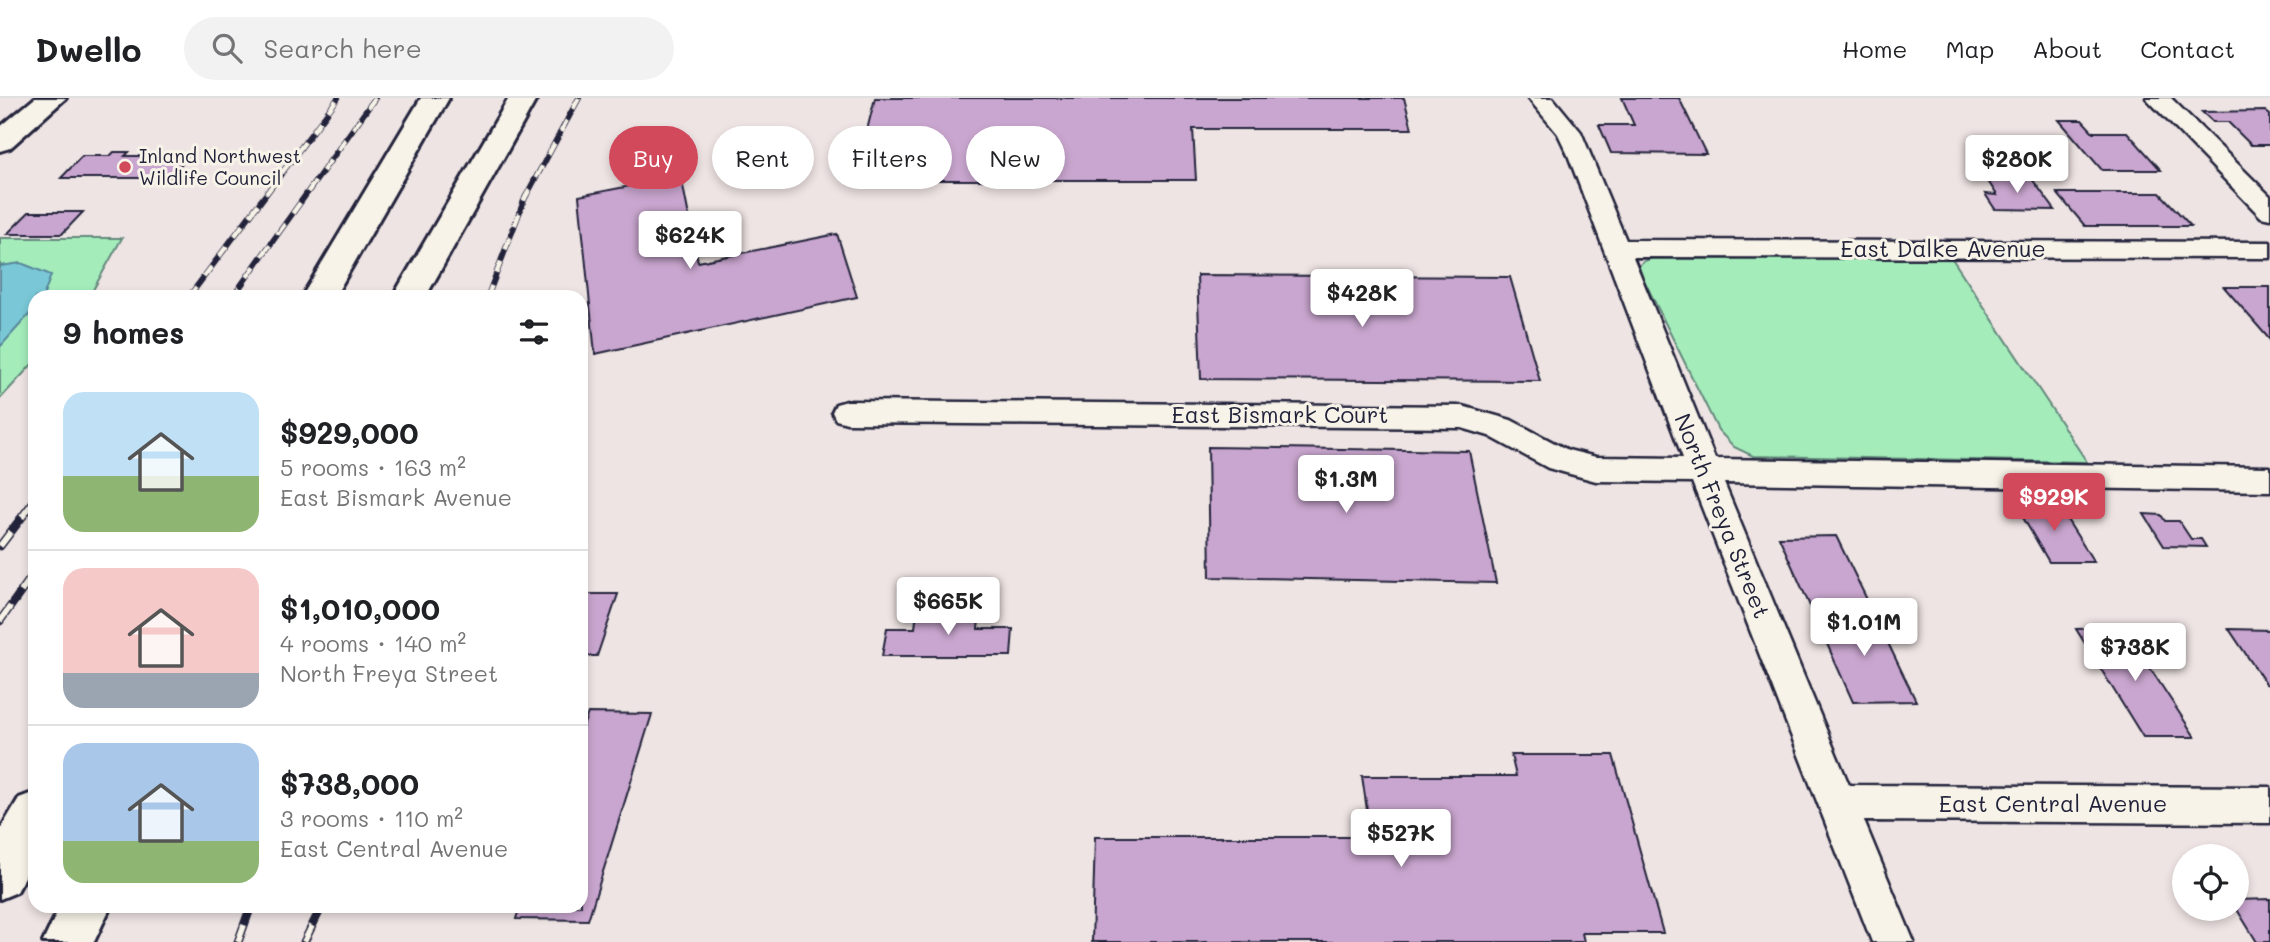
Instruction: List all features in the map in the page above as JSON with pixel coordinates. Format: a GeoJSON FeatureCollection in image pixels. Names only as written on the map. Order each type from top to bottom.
{"type":"FeatureCollection","features":[{"type":"Feature","properties":{"kind":"main road"},"geometry":{"type":"LineString","coordinates":[[322,290],[435,98]]}},
{"type":"Feature","properties":{"kind":"main road"},"geometry":{"type":"LineString","coordinates":[[413,290],[523,98]]}},
{"type":"Feature","properties":{"kind":"main road"},"geometry":{"type":"LineString","coordinates":[[0,142],[45,101]]}},
{"type":"Feature","properties":{"kind":"main road"},"geometry":{"type":"LineString","coordinates":[[0,876],[28,826]]}},
{"type":"Feature","properties":{"kind":"main road"},"geometry":{"type":"LineString","coordinates":[[68,942],[83,913]]}},
{"type":"Feature","properties":{"kind":"street","name":"North Freya Street"},"geometry":{"type":"LineString","coordinates":[[1540,98],[1569,132],[1893,942]]}},
{"type":"Feature","properties":{"kind":"street"},"geometry":{"type":"LineString","coordinates":[[2158,98],[2270,211]]}},
{"type":"Feature","properties":{"kind":"street","name":"East Dalke Avenue"},"geometry":{"type":"LineString","coordinates":[[1617,248],[2270,250]]}},
{"type":"Feature","properties":{"kind":"street","name":"East Bismark Court"},"geometry":{"type":"LineString","coordinates":[[847,412],[1462,417],[1500,428],[1559,460],[1596,469],[2270,479]]}},
{"type":"Feature","properties":{"kind":"street","name":"East Central Avenue"},"geometry":{"type":"LineString","coordinates":[[1837,803],[2270,806]]}},
{"type":"Feature","properties":{"kind":"green space"},"geometry":{"type":"Polygon","coordinates":[[[0,238],[122,238],[93,290],[28,290],[28,369],[0,399],[0,238]]]}},
{"type":"Feature","properties":{"kind":"green space"},"geometry":{"type":"Polygon","coordinates":[[[1655,257],[1951,257],[2087,462],[1753,456],[1734,447],[1718,430],[1638,268],[1642,262],[1655,257]]]}},
{"type":"Feature","properties":{"kind":"water"},"geometry":{"type":"Polygon","coordinates":[[[21,263],[51,275],[46,290],[28,290],[28,316],[0,347],[0,266],[21,263]]]}},
{"type":"Feature","properties":{"kind":"building"},"geometry":{"type":"Polygon","coordinates":[[[875,98],[1404,98],[1412,129],[1193,129],[1196,180],[1065,180],[1065,126],[966,126],[966,180],[952,180],[952,126],[868,126],[875,98]]]}},
{"type":"Feature","properties":{"kind":"building"},"geometry":{"type":"Polygon","coordinates":[[[1622,98],[1679,98],[1706,154],[1611,153],[1599,125],[1634,125],[1622,98]]]}},
{"type":"Feature","properties":{"kind":"building"},"geometry":{"type":"Polygon","coordinates":[[[2265,111],[2270,115],[2270,145],[2251,145],[2228,122],[2213,122],[2202,112],[2265,111]]]}},
{"type":"Feature","properties":{"kind":"building"},"geometry":{"type":"Polygon","coordinates":[[[2059,120],[2082,120],[2093,132],[2127,132],[2161,170],[2102,170],[2059,120]]]}},
{"type":"Feature","properties":{"kind":"building","name":"Inland Northwest Wildlife Council"},"geometry":{"type":"Polygon","coordinates":[[[114,152],[129,152],[125,156],[188,156],[169,178],[61,178],[82,156],[110,156],[114,152]]]}},
{"type":"Feature","properties":{"kind":"building"},"geometry":{"type":"Polygon","coordinates":[[[1986,178],[2032,179],[2055,210],[1995,209],[1985,194],[1997,195],[1986,178]]]}},
{"type":"Feature","properties":{"kind":"building"},"geometry":{"type":"Polygon","coordinates":[[[615,189],[684,189],[698,262],[837,234],[857,297],[595,354],[579,196],[615,189]]]}},
{"type":"Feature","properties":{"kind":"building"},"geometry":{"type":"Polygon","coordinates":[[[2057,193],[2160,193],[2191,226],[2085,226],[2057,193]]]}},
{"type":"Feature","properties":{"kind":"building"},"geometry":{"type":"Polygon","coordinates":[[[29,212],[83,212],[62,234],[7,234],[29,212]]]}},
{"type":"Feature","properties":{"kind":"building"},"geometry":{"type":"Polygon","coordinates":[[[1197,275],[1510,277],[1540,381],[1201,379],[1197,275]]]}},
{"type":"Feature","properties":{"kind":"building"},"geometry":{"type":"Polygon","coordinates":[[[2224,287],[2270,287],[2270,340],[2224,287]]]}},
{"type":"Feature","properties":{"kind":"building"},"geometry":{"type":"Polygon","coordinates":[[[1208,447],[1469,451],[1496,583],[1210,577],[1208,447]]]}},
{"type":"Feature","properties":{"kind":"building"},"geometry":{"type":"Polygon","coordinates":[[[2015,504],[2057,504],[2094,562],[2049,562],[2015,504]]]}},
{"type":"Feature","properties":{"kind":"building"},"geometry":{"type":"Polygon","coordinates":[[[2144,514],[2161,515],[2165,521],[2179,521],[2191,539],[2201,539],[2206,547],[2164,546],[2144,514]]]}},
{"type":"Feature","properties":{"kind":"building"},"geometry":{"type":"Polygon","coordinates":[[[1836,536],[1874,614],[1814,615],[1779,537],[1836,536]]]}},
{"type":"Feature","properties":{"kind":"building"},"geometry":{"type":"Polygon","coordinates":[[[588,594],[618,594],[597,656],[588,656],[588,594]]]}},
{"type":"Feature","properties":{"kind":"building"},"geometry":{"type":"Polygon","coordinates":[[[917,612],[980,612],[978,629],[1013,629],[1011,656],[882,656],[887,628],[915,628],[917,612]]]}},
{"type":"Feature","properties":{"kind":"building"},"geometry":{"type":"Polygon","coordinates":[[[1874,614],[1916,701],[1853,702],[1814,615],[1874,614]]]}},
{"type":"Feature","properties":{"kind":"building"},"geometry":{"type":"Polygon","coordinates":[[[2124,628],[2195,737],[2143,737],[2076,629],[2124,628]]]}},
{"type":"Feature","properties":{"kind":"building"},"geometry":{"type":"Polygon","coordinates":[[[2229,629],[2270,630],[2270,685],[2266,684],[2229,629]]]}},
{"type":"Feature","properties":{"kind":"building"},"geometry":{"type":"Polygon","coordinates":[[[588,713],[652,714],[588,920],[516,919],[518,913],[588,913],[588,713]]]}},
{"type":"Feature","properties":{"kind":"building"},"geometry":{"type":"Polygon","coordinates":[[[1511,755],[1613,755],[1663,933],[1582,933],[1584,942],[1092,942],[1095,837],[1371,837],[1362,776],[1516,776],[1511,755]]]}},
{"type":"Feature","properties":{"kind":"building"},"geometry":{"type":"Polygon","coordinates":[[[2270,899],[2270,942],[2257,942],[2244,921],[2249,921],[2249,900],[2270,899]]]}},
{"type":"Feature","properties":{"kind":"railway"},"geometry":{"type":"LineString","coordinates":[[194,290],[338,98]]}},
{"type":"Feature","properties":{"kind":"railway"},"geometry":{"type":"LineString","coordinates":[[238,290],[375,98]]}},
{"type":"Feature","properties":{"kind":"railway"},"geometry":{"type":"LineString","coordinates":[[490,290],[525,198],[579,98]]}},
{"type":"Feature","properties":{"kind":"railway"},"geometry":{"type":"LineString","coordinates":[[0,546],[28,509]]}},
{"type":"Feature","properties":{"kind":"railway"},"geometry":{"type":"LineString","coordinates":[[0,621],[28,582]]}},
{"type":"Feature","properties":{"kind":"railway"},"geometry":{"type":"LineString","coordinates":[[238,942],[248,913]]}},
{"type":"Feature","properties":{"kind":"railway"},"geometry":{"type":"LineString","coordinates":[[304,942],[318,913]]}},
{"type":"Feature","properties":{"kind":"place","name":"Inland Northwest Wildlife Council"},"geometry":{"type":"Point","coordinates":[125,167]}}]}
